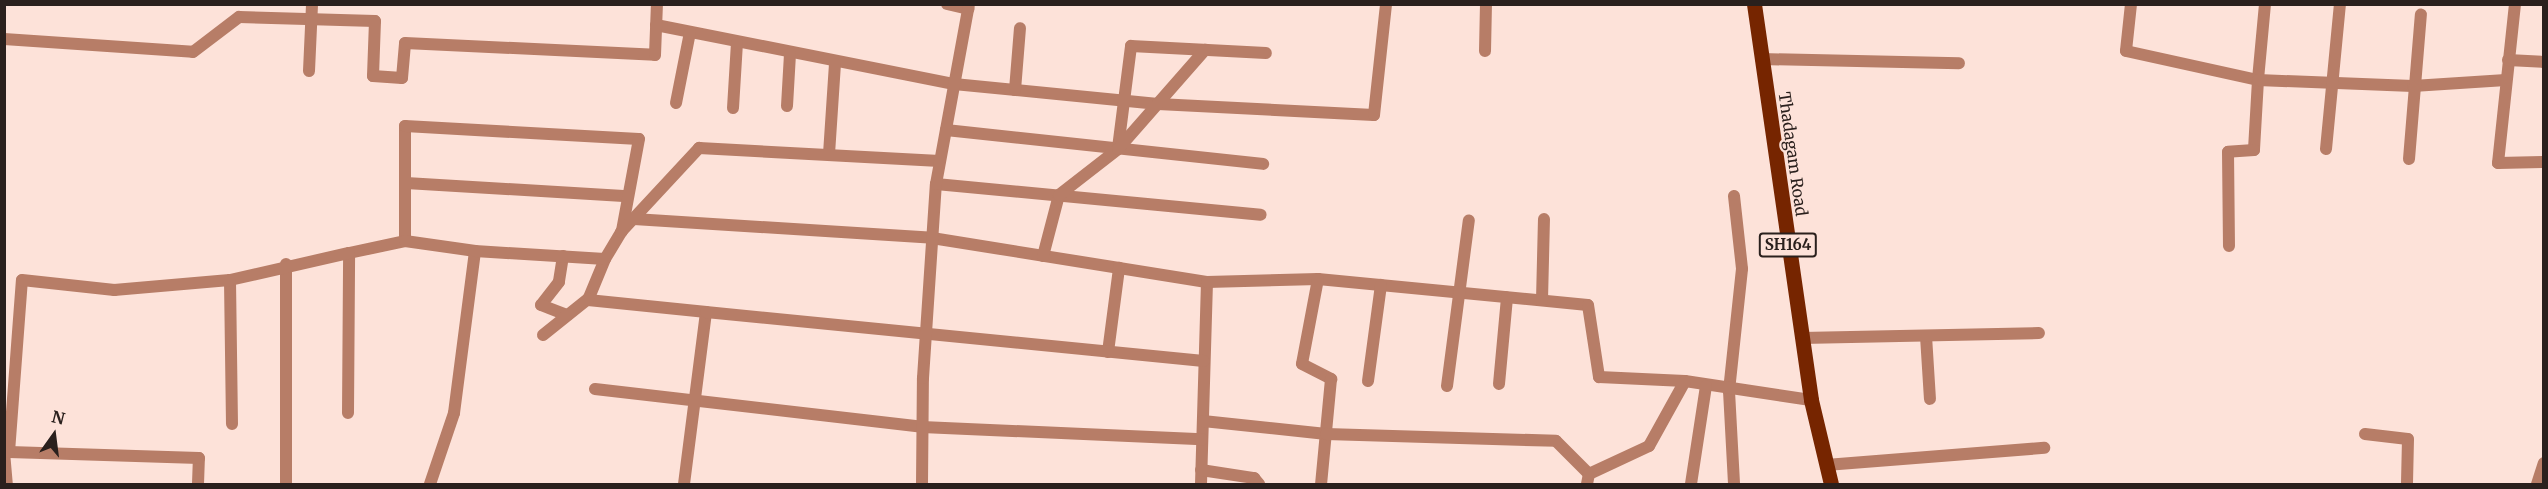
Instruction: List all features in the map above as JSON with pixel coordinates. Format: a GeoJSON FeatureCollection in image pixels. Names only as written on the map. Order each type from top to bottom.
{"type":"FeatureCollection","features":[{"type":"Feature","properties":{"kind":"main road","name":"Thadagam Road"},"geometry":{"type":"LineString","coordinates":[[1754,4],[1811,400],[1831,484]]}},
{"type":"Feature","properties":{"kind":"street"},"geometry":{"type":"LineString","coordinates":[[309,71],[312,4]]}},
{"type":"Feature","properties":{"kind":"street"},"geometry":{"type":"LineString","coordinates":[[4,39],[193,52],[239,17],[375,21],[373,76],[402,78],[405,43],[654,55],[657,4]]}},
{"type":"Feature","properties":{"kind":"street"},"geometry":{"type":"LineString","coordinates":[[922,484],[926,333],[936,184],[968,7],[948,4]]}},
{"type":"Feature","properties":{"kind":"street"},"geometry":{"type":"LineString","coordinates":[[656,25],[835,63],[954,84],[1158,104],[1374,115],[1386,4]]}},
{"type":"Feature","properties":{"kind":"street"},"geometry":{"type":"LineString","coordinates":[[1485,51],[1486,4]]}},
{"type":"Feature","properties":{"kind":"street"},"geometry":{"type":"LineString","coordinates":[[2131,4],[2126,51],[2258,80],[2412,86],[2506,80]]}},
{"type":"Feature","properties":{"kind":"street"},"geometry":{"type":"LineString","coordinates":[[2229,246],[2228,152],[2254,150],[2265,4]]}},
{"type":"Feature","properties":{"kind":"street"},"geometry":{"type":"LineString","coordinates":[[2326,148],[2340,4]]}},
{"type":"Feature","properties":{"kind":"street"},"geometry":{"type":"LineString","coordinates":[[2515,4],[2498,163],[2544,162]]}},
{"type":"Feature","properties":{"kind":"street"},"geometry":{"type":"LineString","coordinates":[[2409,159],[2412,86],[2421,14]]}},
{"type":"Feature","properties":{"kind":"street"},"geometry":{"type":"LineString","coordinates":[[1015,90],[1020,28]]}},
{"type":"Feature","properties":{"kind":"street"},"geometry":{"type":"LineString","coordinates":[[676,103],[690,32]]}},
{"type":"Feature","properties":{"kind":"street"},"geometry":{"type":"LineString","coordinates":[[733,108],[737,43]]}},
{"type":"Feature","properties":{"kind":"street"},"geometry":{"type":"LineString","coordinates":[[1118,149],[1131,45],[1266,53]]}},
{"type":"Feature","properties":{"kind":"street"},"geometry":{"type":"LineString","coordinates":[[1043,256],[1059,195],[1118,149],[1205,50]]}},
{"type":"Feature","properties":{"kind":"street"},"geometry":{"type":"LineString","coordinates":[[787,106],[790,54]]}},
{"type":"Feature","properties":{"kind":"street"},"geometry":{"type":"LineString","coordinates":[[1761,59],[1959,63]]}},
{"type":"Feature","properties":{"kind":"street"},"geometry":{"type":"LineString","coordinates":[[2508,60],[2544,62]]}},
{"type":"Feature","properties":{"kind":"street"},"geometry":{"type":"LineString","coordinates":[[829,154],[835,63]]}},
{"type":"Feature","properties":{"kind":"street"},"geometry":{"type":"LineString","coordinates":[[405,241],[405,126],[639,139],[621,232]]}},
{"type":"Feature","properties":{"kind":"street"},"geometry":{"type":"LineString","coordinates":[[946,130],[1263,164]]}},
{"type":"Feature","properties":{"kind":"street"},"geometry":{"type":"LineString","coordinates":[[543,334],[588,299],[605,259],[621,232],[699,148],[940,161]]}},
{"type":"Feature","properties":{"kind":"street"},"geometry":{"type":"LineString","coordinates":[[406,183],[628,196]]}},
{"type":"Feature","properties":{"kind":"street"},"geometry":{"type":"LineString","coordinates":[[936,184],[1261,215]]}},
{"type":"Feature","properties":{"kind":"street"},"geometry":{"type":"LineString","coordinates":[[1734,196],[1743,269],[1729,391],[1734,484]]}},
{"type":"Feature","properties":{"kind":"street"},"geometry":{"type":"LineString","coordinates":[[633,219],[932,238],[1207,282],[1318,279],[1588,305],[1599,377],[1685,381],[1729,391],[1811,400]]}},
{"type":"Feature","properties":{"kind":"street"},"geometry":{"type":"LineString","coordinates":[[1542,300],[1544,219]]}},
{"type":"Feature","properties":{"kind":"street"},"geometry":{"type":"LineString","coordinates":[[1447,386],[1469,220]]}},
{"type":"Feature","properties":{"kind":"street"},"geometry":{"type":"LineString","coordinates":[[6,484],[22,280],[114,290],[230,280],[286,264],[405,241],[475,251],[605,259]]}},
{"type":"Feature","properties":{"kind":"street"},"geometry":{"type":"LineString","coordinates":[[430,484],[454,413],[475,251]]}},
{"type":"Feature","properties":{"kind":"street"},"geometry":{"type":"LineString","coordinates":[[348,413],[349,253]]}},
{"type":"Feature","properties":{"kind":"street"},"geometry":{"type":"LineString","coordinates":[[563,256],[559,282],[541,305],[567,315]]}},
{"type":"Feature","properties":{"kind":"street"},"geometry":{"type":"LineString","coordinates":[[286,264],[286,484]]}},
{"type":"Feature","properties":{"kind":"street"},"geometry":{"type":"LineString","coordinates":[[1108,352],[1119,268]]}},
{"type":"Feature","properties":{"kind":"street"},"geometry":{"type":"LineString","coordinates":[[1318,279],[1302,364],[1330,379],[1321,484]]}},
{"type":"Feature","properties":{"kind":"street"},"geometry":{"type":"LineString","coordinates":[[230,280],[232,424]]}},
{"type":"Feature","properties":{"kind":"street"},"geometry":{"type":"LineString","coordinates":[[1201,484],[1207,282]]}},
{"type":"Feature","properties":{"kind":"street"},"geometry":{"type":"LineString","coordinates":[[1368,381],[1382,285]]}},
{"type":"Feature","properties":{"kind":"street"},"geometry":{"type":"LineString","coordinates":[[1499,384],[1507,297]]}},
{"type":"Feature","properties":{"kind":"street"},"geometry":{"type":"LineString","coordinates":[[588,299],[1204,361]]}},
{"type":"Feature","properties":{"kind":"street"},"geometry":{"type":"LineString","coordinates":[[684,484],[697,401],[706,312]]}},
{"type":"Feature","properties":{"kind":"street"},"geometry":{"type":"LineString","coordinates":[[1802,338],[2040,333]]}},
{"type":"Feature","properties":{"kind":"street"},"geometry":{"type":"LineString","coordinates":[[1926,336],[1930,399]]}},
{"type":"Feature","properties":{"kind":"street"},"geometry":{"type":"LineString","coordinates":[[1203,421],[1326,434],[1556,441],[1588,479],[1649,446],[1685,381]]}},
{"type":"Feature","properties":{"kind":"street"},"geometry":{"type":"LineString","coordinates":[[1691,484],[1706,386]]}},
{"type":"Feature","properties":{"kind":"street"},"geometry":{"type":"LineString","coordinates":[[596,389],[922,427],[1202,439]]}},
{"type":"Feature","properties":{"kind":"street"},"geometry":{"type":"LineString","coordinates":[[2365,434],[2408,439],[2407,484]]}},
{"type":"Feature","properties":{"kind":"street"},"geometry":{"type":"LineString","coordinates":[[1826,465],[2044,448]]}},
{"type":"Feature","properties":{"kind":"street"},"geometry":{"type":"LineString","coordinates":[[7,452],[199,458],[198,484]]}},
{"type":"Feature","properties":{"kind":"street"},"geometry":{"type":"LineString","coordinates":[[2537,484],[2544,463]]}},
{"type":"Feature","properties":{"kind":"street"},"geometry":{"type":"LineString","coordinates":[[1201,470],[1254,478],[1259,484]]}}]}
